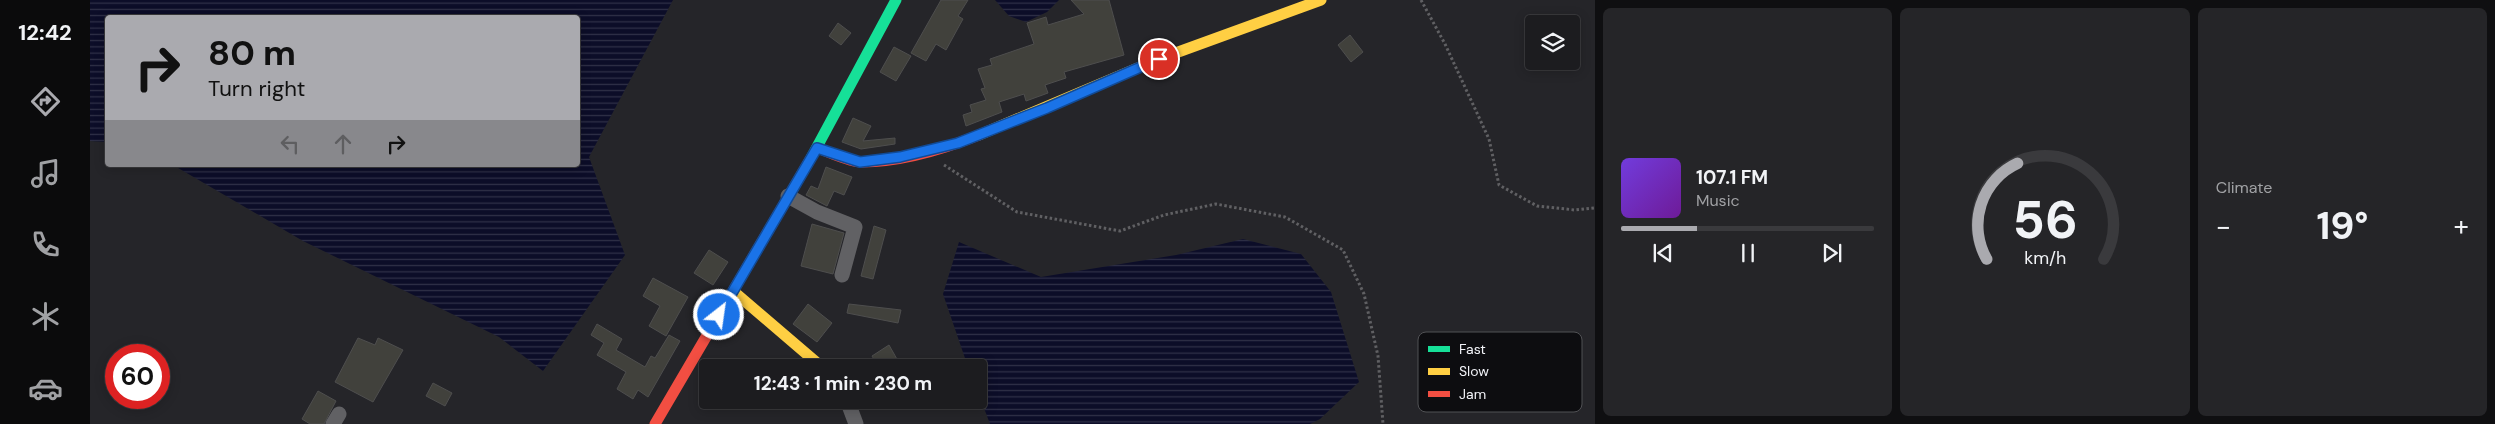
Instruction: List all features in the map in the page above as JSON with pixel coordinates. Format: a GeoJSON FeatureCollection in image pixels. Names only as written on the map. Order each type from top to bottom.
{"type":"FeatureCollection","features":[{"type":"Feature","properties":{"kind":"street"},"geometry":{"type":"LineString","coordinates":[[655,424],[817,148],[896,0]]}},
{"type":"Feature","properties":{"kind":"street"},"geometry":{"type":"LineString","coordinates":[[817,148],[860,162],[900,157],[958,143],[1047,108],[1159,59],[1321,0]]}},
{"type":"Feature","properties":{"kind":"street"},"geometry":{"type":"LineString","coordinates":[[788,196],[817,212],[855,227],[842,275]]}},
{"type":"Feature","properties":{"kind":"street"},"geometry":{"type":"LineString","coordinates":[[733,291],[812,359]]}},
{"type":"Feature","properties":{"kind":"street"},"geometry":{"type":"LineString","coordinates":[[850,409],[856,424]]}},
{"type":"Feature","properties":{"kind":"path"},"geometry":{"type":"LineString","coordinates":[[1421,0],[1444,44],[1488,139],[1500,185],[1537,206],[1575,210],[1595,208]]}},
{"type":"Feature","properties":{"kind":"path"},"geometry":{"type":"LineString","coordinates":[[924,151],[1017,212],[1120,231],[1164,215],[1216,204],[1285,217],[1343,250],[1366,303],[1378,356],[1382,424]]}},
{"type":"Feature","properties":{"kind":"water"},"geometry":{"type":"Polygon","coordinates":[[[90,0],[673,0],[589,157],[625,255],[543,371],[499,337],[303,241],[176,167],[580,167],[580,15],[105,15],[105,142],[90,141],[90,0]]]}},
{"type":"Feature","properties":{"kind":"water"},"geometry":{"type":"Polygon","coordinates":[[[995,0],[1059,0],[1047,12],[1026,22],[1009,16],[995,0]]]}},
{"type":"Feature","properties":{"kind":"water"},"geometry":{"type":"Polygon","coordinates":[[[1243,239],[1301,254],[1331,292],[1359,382],[1320,419],[1310,424],[990,424],[984,409],[987,409],[987,359],[965,359],[943,294],[959,242],[1041,277],[1176,255],[1243,239]]]}},
{"type":"Feature","properties":{"kind":"building"},"geometry":{"type":"Polygon","coordinates":[[[941,0],[968,0],[958,16],[963,19],[946,50],[936,44],[926,61],[911,53],[941,0]]]}},
{"type":"Feature","properties":{"kind":"building"},"geometry":{"type":"Polygon","coordinates":[[[1071,0],[1109,0],[1124,55],[1064,72],[1066,78],[1045,85],[1048,93],[1026,101],[1024,94],[999,102],[1002,112],[966,126],[963,115],[972,112],[970,105],[986,100],[981,89],[985,88],[978,69],[992,65],[990,59],[1034,44],[1027,23],[1046,17],[1048,25],[1084,14],[1071,0]]]}},
{"type":"Feature","properties":{"kind":"building"},"geometry":{"type":"Polygon","coordinates":[[[838,23],[851,33],[841,45],[829,36],[838,23]]]}},
{"type":"Feature","properties":{"kind":"building"},"geometry":{"type":"Polygon","coordinates":[[[1350,35],[1363,52],[1351,62],[1338,45],[1350,35]]]}},
{"type":"Feature","properties":{"kind":"building"},"geometry":{"type":"Polygon","coordinates":[[[894,47],[911,56],[896,81],[880,72],[894,47]]]}},
{"type":"Feature","properties":{"kind":"building"},"geometry":{"type":"Polygon","coordinates":[[[853,118],[871,126],[863,141],[895,138],[895,144],[861,149],[842,142],[853,118]]]}},
{"type":"Feature","properties":{"kind":"building"},"geometry":{"type":"Polygon","coordinates":[[[826,167],[852,177],[844,195],[834,191],[827,206],[806,195],[811,186],[818,189],[826,167]]]}},
{"type":"Feature","properties":{"kind":"building"},"geometry":{"type":"Polygon","coordinates":[[[812,224],[844,233],[833,274],[801,266],[812,224]]]}},
{"type":"Feature","properties":{"kind":"building"},"geometry":{"type":"Polygon","coordinates":[[[874,226],[886,230],[873,279],[861,276],[874,226]]]}},
{"type":"Feature","properties":{"kind":"building"},"geometry":{"type":"Polygon","coordinates":[[[709,250],[728,262],[713,285],[694,273],[709,250]]]}},
{"type":"Feature","properties":{"kind":"building"},"geometry":{"type":"Polygon","coordinates":[[[653,278],[688,297],[666,336],[649,326],[660,306],[643,296],[653,278]]]}},
{"type":"Feature","properties":{"kind":"building"},"geometry":{"type":"Polygon","coordinates":[[[808,304],[832,323],[817,342],[793,324],[808,304]]]}},
{"type":"Feature","properties":{"kind":"building"},"geometry":{"type":"Polygon","coordinates":[[[849,304],[901,310],[898,323],[847,313],[849,304]]]}},
{"type":"Feature","properties":{"kind":"building"},"geometry":{"type":"Polygon","coordinates":[[[597,324],[622,339],[616,350],[645,367],[651,356],[655,358],[669,335],[680,341],[648,397],[638,390],[633,399],[617,389],[626,372],[597,355],[604,343],[591,335],[597,324]]]}},
{"type":"Feature","properties":{"kind":"building"},"geometry":{"type":"Polygon","coordinates":[[[358,338],[375,345],[378,338],[403,350],[373,402],[335,382],[358,338]]]}},
{"type":"Feature","properties":{"kind":"building"},"geometry":{"type":"Polygon","coordinates":[[[889,345],[897,359],[874,359],[872,356],[889,345]]]}},
{"type":"Feature","properties":{"kind":"building"},"geometry":{"type":"Polygon","coordinates":[[[433,383],[452,393],[445,406],[426,396],[433,383]]]}},
{"type":"Feature","properties":{"kind":"building"},"geometry":{"type":"Polygon","coordinates":[[[318,391],[336,401],[324,424],[310,424],[302,419],[318,391]]]}},
{"type":"Feature","properties":{"kind":"traffic: fast"},"geometry":{"type":"LineString","coordinates":[[811,158],[896,0]]}},
{"type":"Feature","properties":{"kind":"traffic: slow"},"geometry":{"type":"LineString","coordinates":[[979,135],[1159,59],[1321,0]]}},
{"type":"Feature","properties":{"kind":"traffic: slow"},"geometry":{"type":"LineString","coordinates":[[733,291],[812,359]]}},
{"type":"Feature","properties":{"kind":"traffic: jam"},"geometry":{"type":"LineString","coordinates":[[817,148],[862,162],[891,160],[922,154],[979,135]]}},
{"type":"Feature","properties":{"kind":"traffic: jam"},"geometry":{"type":"LineString","coordinates":[[655,424],[811,158]]}},
{"type":"Feature","properties":{"kind":"route"},"geometry":{"type":"LineString","coordinates":[[719,315],[817,148],[860,162],[900,157],[958,143],[1047,108],[1159,59]]}}]}
